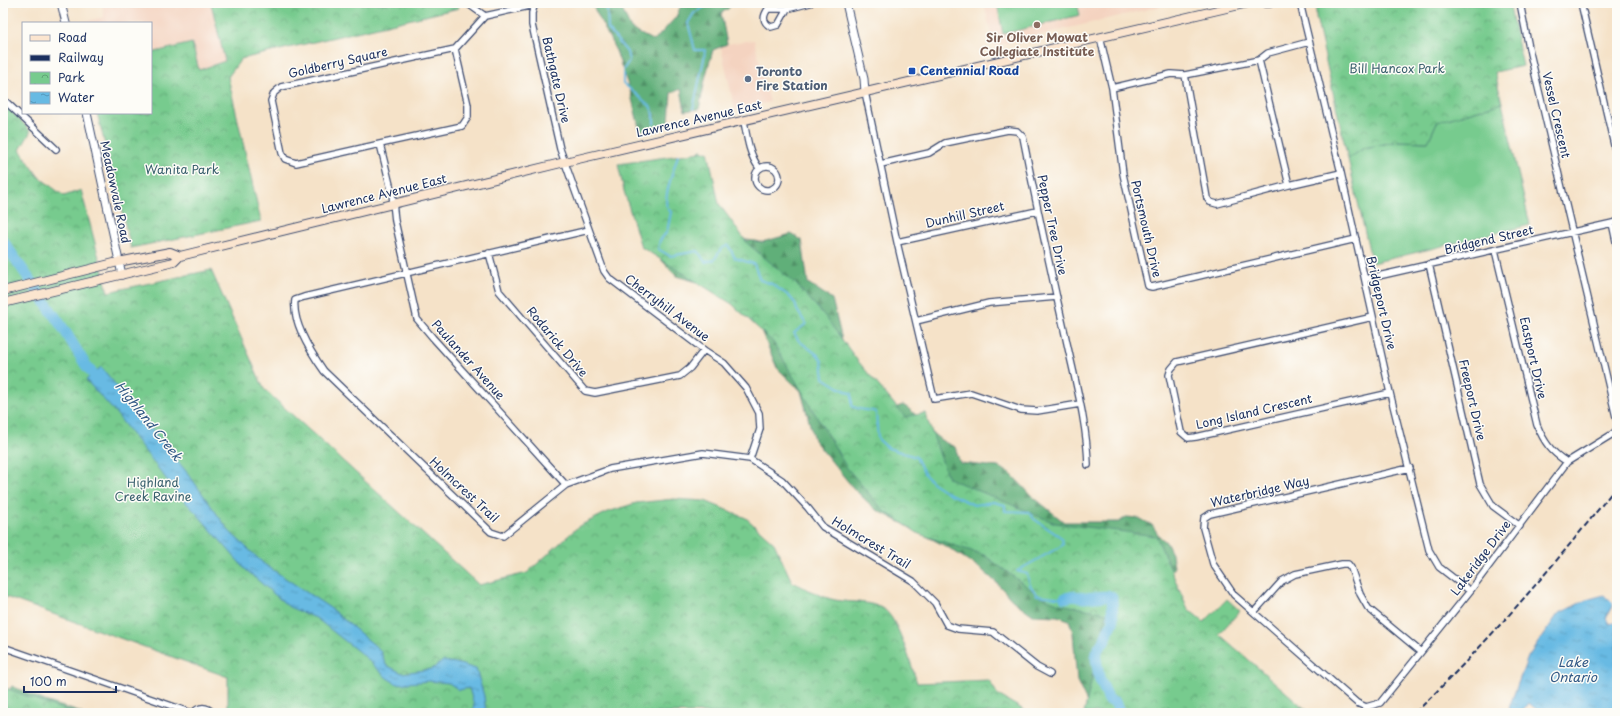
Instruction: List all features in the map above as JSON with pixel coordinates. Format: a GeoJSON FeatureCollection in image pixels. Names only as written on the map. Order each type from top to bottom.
{"type":"FeatureCollection","features":[{"type":"Feature","properties":{"kind":"main road","name":"Lawrence Avenue East"},"geometry":{"type":"LineString","coordinates":[[3,303],[174,262],[180,256],[565,162],[1248,3]]}},
{"type":"Feature","properties":{"kind":"main road"},"geometry":{"type":"LineString","coordinates":[[1265,3],[1270,3]]}},
{"type":"Feature","properties":{"kind":"main road","name":"Lawrence Avenue East"},"geometry":{"type":"LineString","coordinates":[[3,291],[118,262],[170,252],[180,256]]}},
{"type":"Feature","properties":{"kind":"street"},"geometry":{"type":"LineString","coordinates":[[61,3],[66,22]]}},
{"type":"Feature","properties":{"kind":"street"},"geometry":{"type":"LineString","coordinates":[[467,3],[485,16]]}},
{"type":"Feature","properties":{"kind":"street"},"geometry":{"type":"LineString","coordinates":[[787,9],[810,3]]}},
{"type":"Feature","properties":{"kind":"street"},"geometry":{"type":"LineString","coordinates":[[846,3],[864,79],[865,92],[897,242],[934,399],[971,393],[1021,410],[1037,411],[1080,404]]}},
{"type":"Feature","properties":{"kind":"street","name":"Bridgeport Drive"},"geometry":{"type":"LineString","coordinates":[[1300,3],[1308,42],[1341,173],[1390,393],[1431,554],[1439,567],[1470,592]]}},
{"type":"Feature","properties":{"kind":"street","name":"Vessel Crescent"},"geometry":{"type":"LineString","coordinates":[[1520,3],[1530,53],[1573,231]]}},
{"type":"Feature","properties":{"kind":"street"},"geometry":{"type":"LineString","coordinates":[[1581,3],[1617,158]]}},
{"type":"Feature","properties":{"kind":"street"},"geometry":{"type":"LineString","coordinates":[[455,49],[485,16],[535,4]]}},
{"type":"Feature","properties":{"kind":"street","name":"Bathgate Drive"},"geometry":{"type":"LineString","coordinates":[[535,4],[532,13],[532,25],[565,162]]}},
{"type":"Feature","properties":{"kind":"street","name":"Portsmouth Drive"},"geometry":{"type":"LineString","coordinates":[[1100,38],[1112,88],[1123,174],[1148,286],[1152,288],[1356,239]]}},
{"type":"Feature","properties":{"kind":"street"},"geometry":{"type":"LineString","coordinates":[[1112,88],[1171,74],[1185,75],[1259,60],[1268,53],[1308,42]]}},
{"type":"Feature","properties":{"kind":"street","name":"Goldberry Square"},"geometry":{"type":"LineString","coordinates":[[455,49],[468,105],[468,117],[462,126],[296,163],[285,159],[282,153],[271,101],[274,93],[281,87],[455,49]]}},
{"type":"Feature","properties":{"kind":"street"},"geometry":{"type":"LineString","coordinates":[[1259,60],[1289,185]]}},
{"type":"Feature","properties":{"kind":"street"},"geometry":{"type":"LineString","coordinates":[[1185,75],[1195,128],[1200,166],[1207,198],[1210,202],[1217,204],[1341,173]]}},
{"type":"Feature","properties":{"kind":"street"},"geometry":{"type":"LineString","coordinates":[[3,99],[56,149]]}},
{"type":"Feature","properties":{"kind":"street","name":"Meadowvale Road"},"geometry":{"type":"LineString","coordinates":[[87,114],[122,275]]}},
{"type":"Feature","properties":{"kind":"street"},"geometry":{"type":"LineString","coordinates":[[744,121],[750,152],[759,168]]}},
{"type":"Feature","properties":{"kind":"street","name":"Pepper Tree Drive"},"geometry":{"type":"LineString","coordinates":[[881,164],[929,153],[945,143],[1008,130],[1018,131],[1023,137],[1037,210],[1088,442],[1088,465]]}},
{"type":"Feature","properties":{"kind":"street"},"geometry":{"type":"LineString","coordinates":[[380,144],[392,193],[392,204]]}},
{"type":"Feature","properties":{"kind":"street","name":"Cherryhill Avenue"},"geometry":{"type":"LineString","coordinates":[[565,162],[604,271],[609,278],[704,350],[724,363],[746,388],[759,413],[760,429],[750,460]]}},
{"type":"Feature","properties":{"kind":"street"},"geometry":{"type":"LineString","coordinates":[[766,165],[774,167],[777,170],[780,177],[775,187],[767,190],[759,187],[755,180],[756,171],[759,168],[766,165]]}},
{"type":"Feature","properties":{"kind":"street","name":"Paulander Avenue"},"geometry":{"type":"LineString","coordinates":[[392,204],[417,319],[566,485]]}},
{"type":"Feature","properties":{"kind":"street","name":"Dunhill Street"},"geometry":{"type":"LineString","coordinates":[[897,242],[1037,210]]}},
{"type":"Feature","properties":{"kind":"street"},"geometry":{"type":"LineString","coordinates":[[1614,223],[1617,246]]}},
{"type":"Feature","properties":{"kind":"street","name":"Bridgend Street"},"geometry":{"type":"LineString","coordinates":[[1365,279],[1614,223]]}},
{"type":"Feature","properties":{"kind":"street","name":"Holmcrest Trail"},"geometry":{"type":"LineString","coordinates":[[589,230],[304,297],[295,300],[294,308],[308,348],[324,371],[491,532],[503,536],[566,485],[610,469],[703,453],[750,460],[782,480],[823,527],[913,581],[936,603],[947,624],[958,629],[992,632],[1037,667],[1050,674]]}},
{"type":"Feature","properties":{"kind":"street"},"geometry":{"type":"LineString","coordinates":[[1573,231],[1616,410],[1617,421]]}},
{"type":"Feature","properties":{"kind":"street","name":"Eastport Drive"},"geometry":{"type":"LineString","coordinates":[[1495,250],[1537,425],[1543,440],[1567,462]]}},
{"type":"Feature","properties":{"kind":"street","name":"Rodarick Drive"},"geometry":{"type":"LineString","coordinates":[[488,253],[499,291],[585,391],[595,393],[680,376],[690,368],[704,350]]}},
{"type":"Feature","properties":{"kind":"street","name":"Freeport Drive"},"geometry":{"type":"LineString","coordinates":[[1429,264],[1480,484],[1493,506],[1520,526]]}},
{"type":"Feature","properties":{"kind":"street"},"geometry":{"type":"LineString","coordinates":[[916,321],[990,303],[1057,297]]}},
{"type":"Feature","properties":{"kind":"street","name":"Long Island Crescent"},"geometry":{"type":"LineString","coordinates":[[1373,317],[1177,362],[1171,369],[1169,375],[1181,432],[1188,438],[1196,437],[1390,393]]}},
{"type":"Feature","properties":{"kind":"street","name":"Lakeridge Drive"},"geometry":{"type":"LineString","coordinates":[[1366,707],[1380,703],[1470,592],[1567,462],[1611,435],[1617,428]]}},
{"type":"Feature","properties":{"kind":"street","name":"Waterbridge Way"},"geometry":{"type":"LineString","coordinates":[[1366,707],[1356,703],[1234,595],[1213,564],[1203,528],[1204,518],[1210,514],[1410,468]]}},
{"type":"Feature","properties":{"kind":"street"},"geometry":{"type":"LineString","coordinates":[[1254,612],[1282,581],[1295,574],[1348,564],[1351,568],[1360,594],[1368,608],[1421,652]]}},
{"type":"Feature","properties":{"kind":"street"},"geometry":{"type":"LineString","coordinates":[[3,647],[193,713],[199,708],[203,707],[213,713]]}},
{"type":"Feature","properties":{"kind":"shaded area"},"geometry":{"type":"Polygon","coordinates":[[[102,3],[211,3],[225,61],[199,70],[192,43],[152,52],[152,22],[83,22],[104,17],[102,3]]]}},
{"type":"Feature","properties":{"kind":"shaded area","name":"Sir Oliver Mowat Collegiate Institute"},"geometry":{"type":"Polygon","coordinates":[[[984,3],[1174,3],[994,46],[984,3]]]}},
{"type":"Feature","properties":{"kind":"shaded area"},"geometry":{"type":"Polygon","coordinates":[[[754,40],[770,102],[735,110],[721,47],[727,44],[754,40]]]}},
{"type":"Feature","properties":{"kind":"green space","name":"Wanita Park"},"geometry":{"type":"Polygon","coordinates":[[[211,3],[456,3],[459,8],[241,59],[228,77],[261,221],[131,248],[97,114],[152,114],[152,53],[192,43],[199,70],[225,61],[211,3]]]}},
{"type":"Feature","properties":{"kind":"green space"},"geometry":{"type":"Polygon","coordinates":[[[589,3],[619,3],[631,29],[654,41],[676,17],[682,3],[732,3],[728,9],[721,13],[727,44],[713,50],[699,109],[685,111],[681,89],[671,93],[669,123],[640,131],[630,91],[616,51],[594,8],[589,3]]]}},
{"type":"Feature","properties":{"kind":"green space"},"geometry":{"type":"Polygon","coordinates":[[[997,3],[1077,3],[1080,15],[1003,34],[997,3]]]}},
{"type":"Feature","properties":{"kind":"green space","name":"Bill Hancox Park"},"geometry":{"type":"Polygon","coordinates":[[[1321,3],[1509,3],[1523,66],[1495,72],[1502,103],[1437,122],[1428,142],[1399,141],[1364,148],[1348,159],[1316,17],[1316,10],[1321,3]]]}},
{"type":"Feature","properties":{"kind":"green space","name":"Highland Creek Ravine"},"geometry":{"type":"Polygon","coordinates":[[[3,103],[31,131],[20,150],[39,177],[64,196],[81,190],[108,292],[211,270],[264,389],[479,585],[527,573],[579,526],[608,512],[636,503],[674,499],[705,501],[746,518],[774,543],[792,582],[830,599],[867,603],[885,610],[890,615],[900,633],[917,683],[989,680],[998,695],[1029,713],[228,713],[228,677],[3,596],[3,103]]]}},
{"type":"Feature","properties":{"kind":"green space"},"geometry":{"type":"Polygon","coordinates":[[[1502,103],[1530,225],[1372,263],[1348,159],[1364,148],[1399,141],[1428,142],[1437,122],[1502,103]]]}},
{"type":"Feature","properties":{"kind":"green space"},"geometry":{"type":"Polygon","coordinates":[[[702,149],[711,185],[711,200],[732,238],[762,242],[791,234],[802,240],[808,283],[832,299],[845,352],[891,409],[903,405],[908,408],[938,438],[955,447],[960,463],[998,467],[1010,473],[1032,496],[1064,522],[1119,522],[1126,517],[1139,518],[1152,525],[1160,537],[1166,542],[1172,554],[1174,567],[1167,577],[1113,604],[1089,707],[1077,681],[1073,633],[1069,620],[1057,616],[1033,615],[1012,600],[998,584],[981,569],[949,548],[875,509],[854,489],[814,440],[801,391],[777,368],[750,305],[736,293],[676,276],[649,246],[685,163],[702,149]]]}},
{"type":"Feature","properties":{"kind":"green space"},"geometry":{"type":"Polygon","coordinates":[[[708,151],[719,204],[748,244],[795,283],[824,315],[857,360],[905,417],[925,413],[948,478],[1055,523],[1156,536],[1188,609],[1204,622],[1227,599],[1240,611],[1219,634],[1310,713],[1084,713],[1107,613],[1060,604],[1040,596],[984,555],[919,534],[883,510],[847,468],[773,342],[732,304],[641,247],[624,191],[618,164],[708,151]]]}},
{"type":"Feature","properties":{"kind":"green space"},"geometry":{"type":"Polygon","coordinates":[[[12,686],[45,701],[82,713],[3,713],[3,698],[12,686]]]}},
{"type":"Feature","properties":{"kind":"green space"},"geometry":{"type":"Polygon","coordinates":[[[3,687],[52,706],[75,713],[3,713],[3,687]]]}},
{"type":"Feature","properties":{"kind":"water","name":"Highland Creek"},"geometry":{"type":"Polygon","coordinates":[[[101,367],[189,475],[229,531],[264,564],[330,608],[380,650],[386,665],[402,673],[432,669],[443,661],[476,669],[484,696],[486,713],[472,713],[474,705],[469,688],[459,690],[449,683],[429,681],[397,684],[387,678],[364,656],[316,618],[289,607],[245,569],[177,493],[115,412],[86,380],[101,367]]]}},
{"type":"Feature","properties":{"kind":"water","name":"Lake Ontario"},"geometry":{"type":"Polygon","coordinates":[[[1604,595],[1613,604],[1606,618],[1609,624],[1617,621],[1617,713],[1535,713],[1537,710],[1529,703],[1521,713],[1510,713],[1510,705],[1528,657],[1558,614],[1586,600],[1604,595]]]}},
{"type":"Feature","properties":{"kind":"waterway"},"geometry":{"type":"LineString","coordinates":[[603,3],[607,10],[608,29],[627,52],[629,61],[623,70],[623,83],[650,106],[654,114],[654,124]]}},
{"type":"Feature","properties":{"kind":"waterway"},"geometry":{"type":"LineString","coordinates":[[693,109],[705,50],[695,50],[688,23],[694,13],[708,5],[708,3]]}},
{"type":"Feature","properties":{"kind":"waterway"},"geometry":{"type":"LineString","coordinates":[[678,155],[670,181],[666,202],[667,207],[671,212],[667,232],[660,240],[658,249],[670,256],[698,251],[705,262],[714,260],[721,249],[728,245],[735,258],[754,264],[760,280],[772,284],[789,296],[795,303],[797,310],[806,324],[794,333],[799,341],[818,355],[822,361],[824,378],[852,394],[852,406],[858,409],[876,412],[878,439],[888,448],[916,457],[925,475],[933,483],[950,494],[974,505],[993,502],[1005,505],[1005,511],[1029,512],[1034,519],[1062,538],[1063,545],[1017,571],[1027,574],[1030,585],[1037,595],[1065,598]]}},
{"type":"Feature","properties":{"kind":"waterway","name":"Highland Creek"},"geometry":{"type":"LineString","coordinates":[[3,241],[65,331],[85,364],[102,385]]}},
{"type":"Feature","properties":{"kind":"waterway"},"geometry":{"type":"LineString","coordinates":[[1065,598],[1074,596],[1084,598],[1112,597],[1113,623],[1108,630],[1104,642],[1098,648],[1096,658],[1099,677],[1109,700],[1115,702],[1120,713]]}},
{"type":"Feature","properties":{"kind":"railway"},"geometry":{"type":"LineString","coordinates":[[1415,713],[1520,603],[1617,486]]}},
{"type":"Feature","properties":{"kind":"place","name":"Sir Oliver Mowat Collegiate Institute"},"geometry":{"type":"Point","coordinates":[1037,25]}},
{"type":"Feature","properties":{"kind":"place","name":"Centennial Road"},"geometry":{"type":"Point","coordinates":[912,71]}},
{"type":"Feature","properties":{"kind":"place","name":"Toronto Fire Station"},"geometry":{"type":"Point","coordinates":[748,79]}}]}
